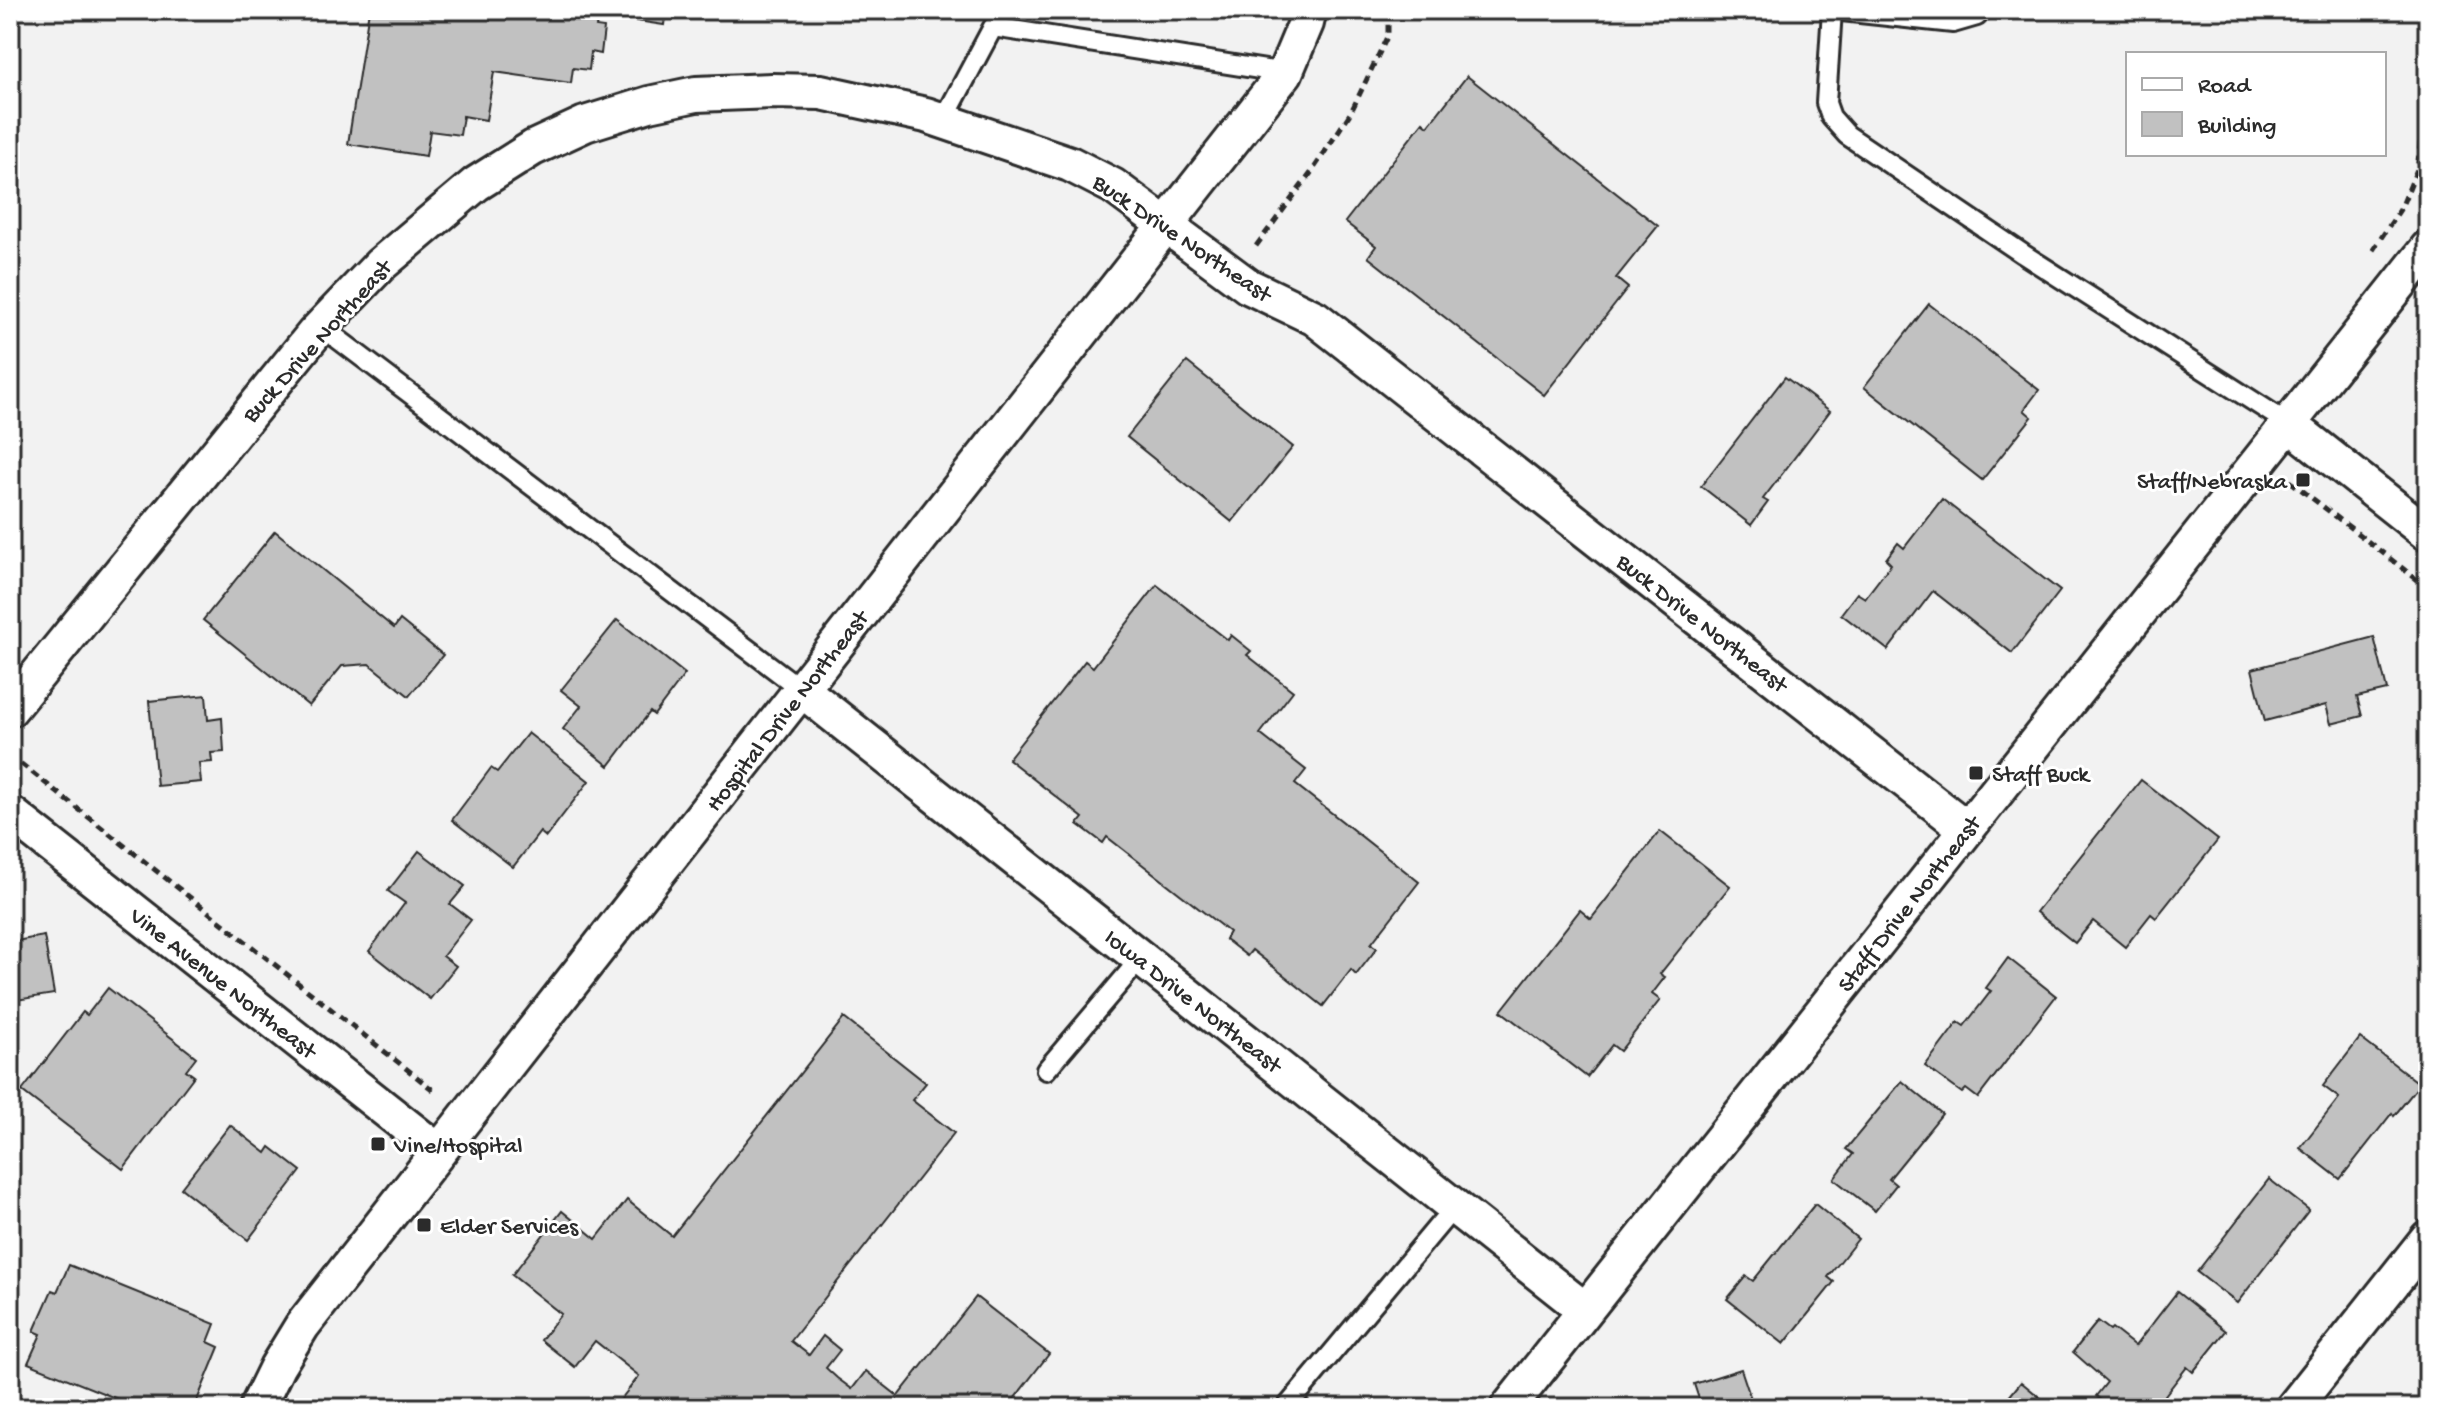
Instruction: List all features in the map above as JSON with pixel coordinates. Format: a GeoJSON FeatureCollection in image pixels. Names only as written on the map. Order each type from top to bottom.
{"type":"FeatureCollection","features":[{"type":"Feature","properties":{"kind":"street","name":"Hospital Drive Northeast"},"geometry":{"type":"LineString","coordinates":[[257,1408],[302,1326],[1285,73],[1309,10]]}},
{"type":"Feature","properties":{"kind":"street","name":"Buck Drive Northeast"},"geometry":{"type":"LineString","coordinates":[[10,709],[322,327],[380,265],[476,184],[533,148],[585,124],[649,104],[696,94],[821,92],[943,121],[1070,164],[1113,186],[1248,286],[1315,318],[1967,829]]}},
{"type":"Feature","properties":{"kind":"street","name":"Staff Drive Northeast"},"geometry":{"type":"LineString","coordinates":[[1508,1408],[2428,248]]}},
{"type":"Feature","properties":{"kind":"street"},"geometry":{"type":"LineString","coordinates":[[2289,424],[2428,534]]}},
{"type":"Feature","properties":{"kind":"street","name":"Iowa Drive Northeast"},"geometry":{"type":"LineString","coordinates":[[802,690],[1585,1310]]}},
{"type":"Feature","properties":{"kind":"street","name":"Vine Avenue Northeast"},"geometry":{"type":"LineString","coordinates":[[10,813],[438,1151]]}},
{"type":"Feature","properties":{"kind":"street"},"geometry":{"type":"LineString","coordinates":[[2293,1408],[2428,1238]]}},
{"type":"Feature","properties":{"kind":"lane"},"geometry":{"type":"LineString","coordinates":[[1982,10],[1977,16],[1953,23],[1832,10],[1826,103],[1831,117],[1847,135],[2023,254],[2289,424]]}},
{"type":"Feature","properties":{"kind":"lane"},"geometry":{"type":"LineString","coordinates":[[943,121],[995,18],[1285,73]]}},
{"type":"Feature","properties":{"kind":"lane"},"geometry":{"type":"LineString","coordinates":[[322,327],[802,690]]}},
{"type":"Feature","properties":{"kind":"lane"},"geometry":{"type":"LineString","coordinates":[[1046,1070],[1141,958]]}},
{"type":"Feature","properties":{"kind":"lane"},"geometry":{"type":"LineString","coordinates":[[1286,1408],[1454,1207]]}},
{"type":"Feature","properties":{"kind":"path"},"geometry":{"type":"LineString","coordinates":[[1234,276],[1311,173],[1351,112],[1388,35],[1388,10]]}},
{"type":"Feature","properties":{"kind":"path"},"geometry":{"type":"LineString","coordinates":[[2368,257],[2401,208],[2417,169],[2428,85]]}},
{"type":"Feature","properties":{"kind":"path"},"geometry":{"type":"LineString","coordinates":[[2261,458],[2428,588]]}},
{"type":"Feature","properties":{"kind":"path"},"geometry":{"type":"LineString","coordinates":[[10,755],[466,1116]]}},
{"type":"Feature","properties":{"kind":"building"},"geometry":{"type":"Polygon","coordinates":[[[369,10],[666,10],[664,25],[598,15],[596,27],[604,28],[601,54],[591,52],[589,70],[573,68],[571,83],[494,72],[486,120],[463,116],[460,135],[430,131],[426,156],[348,144],[369,10]]]}},
{"type":"Feature","properties":{"kind":"building"},"geometry":{"type":"Polygon","coordinates":[[[1467,76],[1658,226],[1616,278],[1628,288],[1544,395],[1368,257],[1376,246],[1345,222],[1423,122],[1428,126],[1467,76]]]}},
{"type":"Feature","properties":{"kind":"building"},"geometry":{"type":"Polygon","coordinates":[[[1929,304],[2039,390],[2024,410],[2032,417],[1982,480],[1864,387],[1929,304]]]}},
{"type":"Feature","properties":{"kind":"building"},"geometry":{"type":"Polygon","coordinates":[[[1187,362],[1293,447],[1232,522],[1127,437],[1187,362]]]}},
{"type":"Feature","properties":{"kind":"building"},"geometry":{"type":"Polygon","coordinates":[[[1785,377],[1830,411],[1763,499],[1768,502],[1751,525],[1701,486],[1785,377]]]}},
{"type":"Feature","properties":{"kind":"building"},"geometry":{"type":"Polygon","coordinates":[[[1942,499],[2060,591],[2012,653],[1933,591],[1888,650],[1841,614],[1857,593],[1865,598],[1891,564],[1886,559],[1898,543],[1904,548],[1942,499]]]}},
{"type":"Feature","properties":{"kind":"building"},"geometry":{"type":"Polygon","coordinates":[[[275,531],[394,628],[400,620],[443,655],[409,696],[369,664],[342,666],[309,706],[203,620],[275,531]]]}},
{"type":"Feature","properties":{"kind":"building"},"geometry":{"type":"Polygon","coordinates":[[[1157,585],[1228,640],[1231,635],[1251,651],[1247,655],[1293,691],[1260,734],[1306,770],[1295,784],[1419,882],[1371,944],[1377,948],[1356,975],[1351,970],[1323,1006],[1252,950],[1247,956],[1225,939],[1229,932],[1107,837],[1103,843],[1078,824],[1083,818],[1008,759],[1085,661],[1093,667],[1157,585]]]}},
{"type":"Feature","properties":{"kind":"building"},"geometry":{"type":"Polygon","coordinates":[[[617,620],[685,674],[654,715],[650,712],[609,766],[563,729],[581,706],[561,690],[617,620]]]}},
{"type":"Feature","properties":{"kind":"building"},"geometry":{"type":"Polygon","coordinates":[[[2374,637],[2387,690],[2357,697],[2362,716],[2331,724],[2326,705],[2265,721],[2252,669],[2374,637]]]}},
{"type":"Feature","properties":{"kind":"building"},"geometry":{"type":"Polygon","coordinates":[[[206,695],[208,720],[222,718],[224,752],[211,753],[212,762],[199,763],[201,782],[157,786],[149,701],[206,695]]]}},
{"type":"Feature","properties":{"kind":"building"},"geometry":{"type":"Polygon","coordinates":[[[528,733],[589,781],[546,837],[540,832],[513,867],[452,820],[491,768],[497,772],[528,733]]]}},
{"type":"Feature","properties":{"kind":"building"},"geometry":{"type":"Polygon","coordinates":[[[2141,780],[2218,840],[2156,918],[2151,914],[2125,947],[2093,921],[2075,943],[2036,912],[2141,780]]]}},
{"type":"Feature","properties":{"kind":"building"},"geometry":{"type":"Polygon","coordinates":[[[1660,831],[1730,886],[1660,974],[1665,977],[1652,994],[1660,1000],[1620,1051],[1612,1045],[1587,1077],[1501,1011],[1580,910],[1591,919],[1660,831]]]}},
{"type":"Feature","properties":{"kind":"building"},"geometry":{"type":"Polygon","coordinates":[[[419,851],[465,886],[450,904],[471,920],[443,956],[456,966],[430,999],[369,951],[405,903],[388,891],[419,851]]]}},
{"type":"Feature","properties":{"kind":"building"},"geometry":{"type":"Polygon","coordinates":[[[44,936],[54,994],[16,1000],[20,1023],[10,1024],[10,942],[44,936]]]}},
{"type":"Feature","properties":{"kind":"building"},"geometry":{"type":"Polygon","coordinates":[[[2008,958],[2056,996],[1978,1098],[1966,1089],[1962,1093],[1925,1066],[1958,1022],[1964,1026],[1991,991],[1986,988],[2008,958]]]}},
{"type":"Feature","properties":{"kind":"building"},"geometry":{"type":"Polygon","coordinates":[[[108,988],[196,1057],[186,1070],[194,1076],[123,1169],[22,1091],[83,1012],[87,1015],[108,988]]]}},
{"type":"Feature","properties":{"kind":"building"},"geometry":{"type":"Polygon","coordinates":[[[844,1018],[926,1083],[912,1100],[954,1133],[791,1341],[809,1355],[823,1336],[840,1350],[826,1368],[837,1378],[852,1389],[866,1371],[898,1396],[976,1297],[1049,1354],[1007,1408],[614,1408],[639,1376],[595,1341],[575,1367],[541,1340],[561,1314],[512,1275],[562,1211],[596,1239],[627,1200],[672,1236],[844,1018]]]}},
{"type":"Feature","properties":{"kind":"building"},"geometry":{"type":"Polygon","coordinates":[[[2360,1038],[2420,1084],[2394,1116],[2392,1113],[2340,1179],[2300,1148],[2339,1098],[2323,1086],[2360,1038]]]}},
{"type":"Feature","properties":{"kind":"building"},"geometry":{"type":"Polygon","coordinates":[[[1902,1081],[1942,1114],[1889,1179],[1896,1185],[1875,1211],[1834,1179],[1853,1154],[1846,1149],[1902,1081]]]}},
{"type":"Feature","properties":{"kind":"building"},"geometry":{"type":"Polygon","coordinates":[[[230,1125],[266,1153],[270,1147],[301,1171],[248,1240],[181,1188],[230,1125]]]}},
{"type":"Feature","properties":{"kind":"building"},"geometry":{"type":"Polygon","coordinates":[[[2269,1179],[2309,1210],[2237,1303],[2197,1272],[2269,1179]]]}},
{"type":"Feature","properties":{"kind":"building"},"geometry":{"type":"Polygon","coordinates":[[[1815,1204],[1858,1239],[1828,1277],[1834,1282],[1784,1344],[1727,1299],[1746,1276],[1753,1281],[1815,1204]]]}},
{"type":"Feature","properties":{"kind":"building"},"geometry":{"type":"Polygon","coordinates":[[[69,1265],[215,1324],[208,1342],[219,1347],[194,1408],[182,1404],[180,1408],[140,1408],[28,1363],[41,1334],[34,1331],[52,1290],[57,1292],[69,1265]]]}},
{"type":"Feature","properties":{"kind":"building"},"geometry":{"type":"Polygon","coordinates":[[[2177,1292],[2226,1331],[2193,1372],[2187,1367],[2155,1408],[2111,1408],[2096,1396],[2107,1382],[2073,1352],[2098,1321],[2135,1346],[2177,1292]]]}},
{"type":"Feature","properties":{"kind":"building"},"geometry":{"type":"Polygon","coordinates":[[[1741,1369],[1754,1408],[1702,1408],[1694,1384],[1741,1369]]]}},
{"type":"Feature","properties":{"kind":"building"},"geometry":{"type":"Polygon","coordinates":[[[2021,1382],[2053,1408],[2000,1408],[2021,1382]]]}},
{"type":"Feature","properties":{"kind":"place","name":"Staff/Nebraska"},"geometry":{"type":"Point","coordinates":[2303,480]}},
{"type":"Feature","properties":{"kind":"place","name":"Staff Buck"},"geometry":{"type":"Point","coordinates":[1976,773]}},
{"type":"Feature","properties":{"kind":"place","name":"Vine/Hospital"},"geometry":{"type":"Point","coordinates":[378,1144]}},
{"type":"Feature","properties":{"kind":"place","name":"Elder Services"},"geometry":{"type":"Point","coordinates":[424,1225]}}]}
